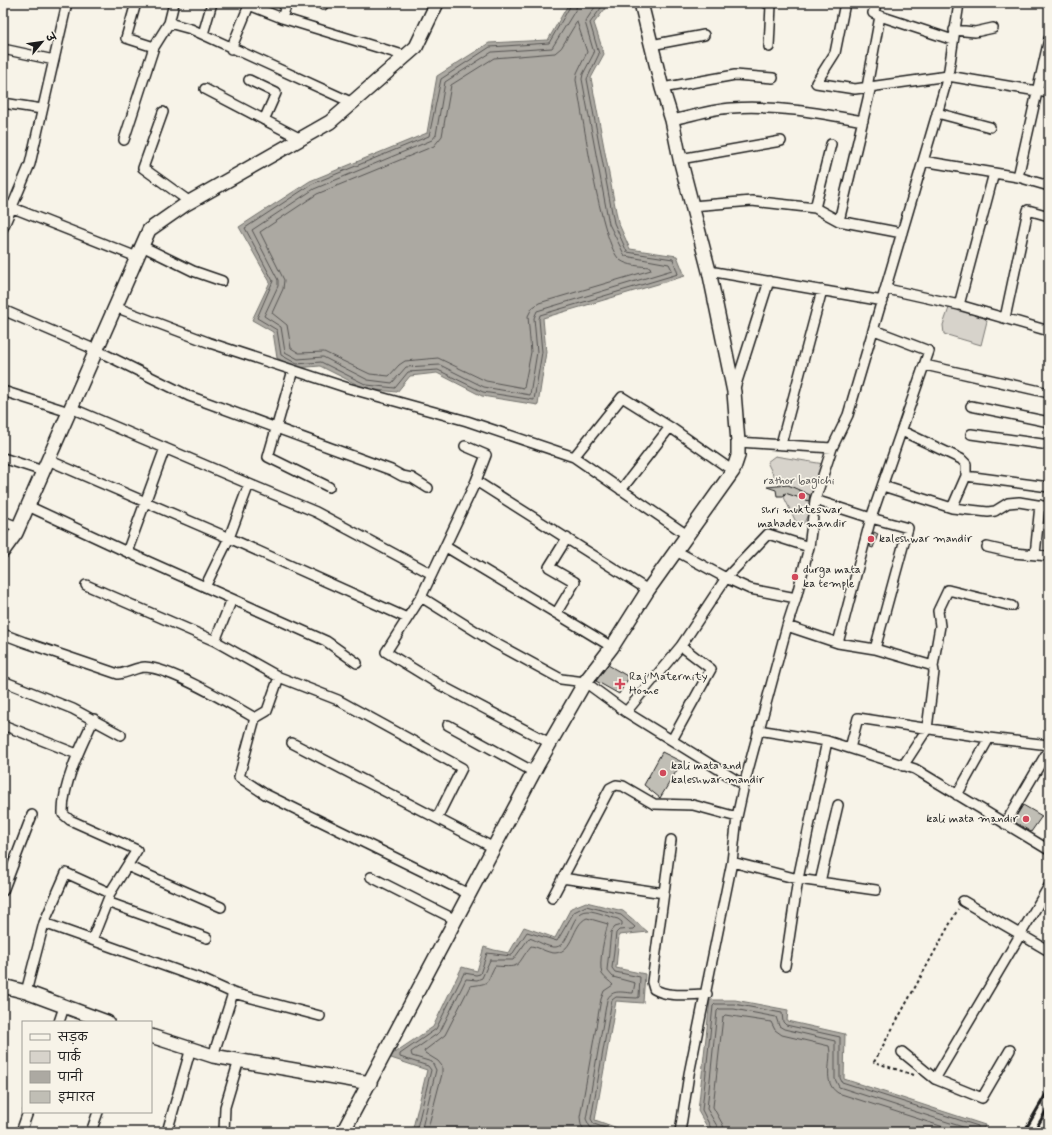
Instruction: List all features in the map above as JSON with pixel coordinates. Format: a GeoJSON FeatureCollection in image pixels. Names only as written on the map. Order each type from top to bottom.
{"type":"FeatureCollection","features":[{"type":"Feature","properties":{"kind":"street"},"geometry":{"type":"LineString","coordinates":[[3,228],[7,206],[30,164],[67,3]]}},
{"type":"Feature","properties":{"kind":"street"},"geometry":{"type":"LineString","coordinates":[[136,3],[126,38],[154,47]]}},
{"type":"Feature","properties":{"kind":"street"},"geometry":{"type":"LineString","coordinates":[[124,140],[154,47],[169,23],[174,3]]}},
{"type":"Feature","properties":{"kind":"street"},"geometry":{"type":"LineString","coordinates":[[203,34],[212,3]]}},
{"type":"Feature","properties":{"kind":"street"},"geometry":{"type":"LineString","coordinates":[[282,18],[287,3]]}},
{"type":"Feature","properties":{"kind":"street"},"geometry":{"type":"LineString","coordinates":[[3,551],[18,527],[28,506],[149,230],[190,202],[330,122],[416,47],[437,3]]}},
{"type":"Feature","properties":{"kind":"street"},"geometry":{"type":"LineString","coordinates":[[343,1132],[534,772],[585,682],[612,647],[648,590],[733,471],[738,456],[734,392],[709,271],[680,159],[672,120],[662,88],[641,3]]}},
{"type":"Feature","properties":{"kind":"street"},"geometry":{"type":"LineString","coordinates":[[766,3],[771,5],[769,47]]}},
{"type":"Feature","properties":{"kind":"street"},"geometry":{"type":"LineString","coordinates":[[845,3],[835,53],[816,83],[855,88],[948,76],[1049,93]]}},
{"type":"Feature","properties":{"kind":"street"},"geometry":{"type":"LineString","coordinates":[[877,3],[873,13],[880,16],[953,35],[994,28]]}},
{"type":"Feature","properties":{"kind":"street"},"geometry":{"type":"LineString","coordinates":[[680,1132],[689,1074],[707,994],[732,862],[737,817],[744,785],[809,546],[815,500],[832,448],[848,415],[887,289],[948,76],[959,3]]}},
{"type":"Feature","properties":{"kind":"street"},"geometry":{"type":"LineString","coordinates":[[231,48],[249,4],[282,18],[406,56]]}},
{"type":"Feature","properties":{"kind":"street"},"geometry":{"type":"LineString","coordinates":[[840,221],[863,121],[880,16]]}},
{"type":"Feature","properties":{"kind":"street"},"geometry":{"type":"LineString","coordinates":[[169,23],[203,34],[353,103]]}},
{"type":"Feature","properties":{"kind":"street"},"geometry":{"type":"LineString","coordinates":[[651,45],[704,35]]}},
{"type":"Feature","properties":{"kind":"street"},"geometry":{"type":"LineString","coordinates":[[1018,177],[1036,91],[1046,63],[1049,39]]}},
{"type":"Feature","properties":{"kind":"street"},"geometry":{"type":"LineString","coordinates":[[3,49],[54,60]]}},
{"type":"Feature","properties":{"kind":"street"},"geometry":{"type":"LineString","coordinates":[[662,88],[735,75],[773,78]]}},
{"type":"Feature","properties":{"kind":"street"},"geometry":{"type":"LineString","coordinates":[[249,80],[276,93],[264,120]]}},
{"type":"Feature","properties":{"kind":"street"},"geometry":{"type":"LineString","coordinates":[[205,89],[301,139]]}},
{"type":"Feature","properties":{"kind":"street"},"geometry":{"type":"LineString","coordinates":[[3,103],[42,110]]}},
{"type":"Feature","properties":{"kind":"street"},"geometry":{"type":"LineString","coordinates":[[672,120],[731,108],[766,108],[824,114],[863,121]]}},
{"type":"Feature","properties":{"kind":"street"},"geometry":{"type":"LineString","coordinates":[[163,112],[143,168],[190,202]]}},
{"type":"Feature","properties":{"kind":"street"},"geometry":{"type":"LineString","coordinates":[[937,113],[990,127]]}},
{"type":"Feature","properties":{"kind":"street"},"geometry":{"type":"LineString","coordinates":[[680,159],[781,141]]}},
{"type":"Feature","properties":{"kind":"street"},"geometry":{"type":"LineString","coordinates":[[816,208],[831,144]]}},
{"type":"Feature","properties":{"kind":"street"},"geometry":{"type":"LineString","coordinates":[[923,161],[1018,177],[1049,186]]}},
{"type":"Feature","properties":{"kind":"street"},"geometry":{"type":"LineString","coordinates":[[959,305],[994,173]]}},
{"type":"Feature","properties":{"kind":"street"},"geometry":{"type":"LineString","coordinates":[[692,206],[752,201],[816,208],[840,221],[902,233]]}},
{"type":"Feature","properties":{"kind":"street"},"geometry":{"type":"LineString","coordinates":[[7,206],[140,251],[222,281]]}},
{"type":"Feature","properties":{"kind":"street"},"geometry":{"type":"LineString","coordinates":[[1005,318],[1028,210],[1049,216]]}},
{"type":"Feature","properties":{"kind":"street"},"geometry":{"type":"LineString","coordinates":[[709,271],[883,301]]}},
{"type":"Feature","properties":{"kind":"street"},"geometry":{"type":"LineString","coordinates":[[734,392],[769,281]]}},
{"type":"Feature","properties":{"kind":"street"},"geometry":{"type":"LineString","coordinates":[[887,289],[959,305],[1049,331]]}},
{"type":"Feature","properties":{"kind":"street"},"geometry":{"type":"LineString","coordinates":[[781,444],[822,290]]}},
{"type":"Feature","properties":{"kind":"street"},"geometry":{"type":"LineString","coordinates":[[115,307],[210,343],[292,370],[348,388],[467,421],[574,457],[687,535]]}},
{"type":"Feature","properties":{"kind":"street"},"geometry":{"type":"LineString","coordinates":[[3,310],[96,350],[189,396],[391,470],[402,476],[412,478],[428,488]]}},
{"type":"Feature","properties":{"kind":"street"},"geometry":{"type":"LineString","coordinates":[[838,642],[870,518],[883,486],[929,351],[874,330]]}},
{"type":"Feature","properties":{"kind":"street"},"geometry":{"type":"LineString","coordinates":[[924,365],[1049,394]]}},
{"type":"Feature","properties":{"kind":"street"},"geometry":{"type":"LineString","coordinates":[[292,370],[268,457],[329,487]]}},
{"type":"Feature","properties":{"kind":"street"},"geometry":{"type":"LineString","coordinates":[[3,391],[70,410],[166,448],[316,512],[432,574]]}},
{"type":"Feature","properties":{"kind":"street"},"geometry":{"type":"LineString","coordinates":[[574,457],[622,397],[670,427],[733,471]]}},
{"type":"Feature","properties":{"kind":"street"},"geometry":{"type":"LineString","coordinates":[[971,406],[1049,422]]}},
{"type":"Feature","properties":{"kind":"street"},"geometry":{"type":"LineString","coordinates":[[621,490],[670,427]]}},
{"type":"Feature","properties":{"kind":"street"},"geometry":{"type":"LineString","coordinates":[[902,431],[961,459],[966,464],[966,476],[952,508]]}},
{"type":"Feature","properties":{"kind":"street"},"geometry":{"type":"LineString","coordinates":[[971,434],[1049,445]]}},
{"type":"Feature","properties":{"kind":"street"},"geometry":{"type":"LineString","coordinates":[[738,442],[832,448]]}},
{"type":"Feature","properties":{"kind":"street"},"geometry":{"type":"LineString","coordinates":[[465,446],[486,455],[446,547],[421,596],[386,652],[440,685],[550,743]]}},
{"type":"Feature","properties":{"kind":"street"},"geometry":{"type":"LineString","coordinates":[[127,552],[166,448]]}},
{"type":"Feature","properties":{"kind":"street"},"geometry":{"type":"LineString","coordinates":[[3,458],[45,465],[146,501],[407,618]]}},
{"type":"Feature","properties":{"kind":"street"},"geometry":{"type":"LineString","coordinates":[[966,476],[1049,487]]}},
{"type":"Feature","properties":{"kind":"street"},"geometry":{"type":"LineString","coordinates":[[476,481],[648,590]]}},
{"type":"Feature","properties":{"kind":"street"},"geometry":{"type":"LineString","coordinates":[[205,587],[229,538],[249,484]]}},
{"type":"Feature","properties":{"kind":"street"},"geometry":{"type":"LineString","coordinates":[[883,486],[952,508],[988,512],[995,511],[1008,503],[1019,502],[1045,506],[1035,555]]}},
{"type":"Feature","properties":{"kind":"street"},"geometry":{"type":"LineString","coordinates":[[815,500],[870,518],[908,528],[875,649]]}},
{"type":"Feature","properties":{"kind":"street"},"geometry":{"type":"LineString","coordinates":[[28,506],[326,641],[357,663]]}},
{"type":"Feature","properties":{"kind":"street"},"geometry":{"type":"LineString","coordinates":[[3,522],[18,527]]}},
{"type":"Feature","properties":{"kind":"street"},"geometry":{"type":"LineString","coordinates":[[626,712],[681,646],[726,578],[768,534],[809,546]]}},
{"type":"Feature","properties":{"kind":"street"},"geometry":{"type":"LineString","coordinates":[[557,612],[574,582],[549,567],[567,538]]}},
{"type":"Feature","properties":{"kind":"street"},"geometry":{"type":"LineString","coordinates":[[446,547],[557,612],[612,647]]}},
{"type":"Feature","properties":{"kind":"street"},"geometry":{"type":"LineString","coordinates":[[987,547],[1013,554],[1049,556]]}},
{"type":"Feature","properties":{"kind":"street"},"geometry":{"type":"LineString","coordinates":[[676,551],[726,578],[750,588],[796,598]]}},
{"type":"Feature","properties":{"kind":"street"},"geometry":{"type":"LineString","coordinates":[[86,585],[216,641],[279,677],[338,700],[462,768],[437,818]]}},
{"type":"Feature","properties":{"kind":"street"},"geometry":{"type":"LineString","coordinates":[[903,766],[927,729],[934,672],[933,666],[940,626],[938,611],[948,590],[1012,606]]}},
{"type":"Feature","properties":{"kind":"street"},"geometry":{"type":"LineString","coordinates":[[421,596],[493,642],[561,679],[585,682],[626,712],[744,785]]}},
{"type":"Feature","properties":{"kind":"street"},"geometry":{"type":"LineString","coordinates":[[216,641],[232,599]]}},
{"type":"Feature","properties":{"kind":"street"},"geometry":{"type":"LineString","coordinates":[[787,626],[838,642],[875,649],[933,666]]}},
{"type":"Feature","properties":{"kind":"street"},"geometry":{"type":"LineString","coordinates":[[3,634],[118,674],[128,673],[136,669],[146,667],[162,672],[182,679],[255,718]]}},
{"type":"Feature","properties":{"kind":"street"},"geometry":{"type":"LineString","coordinates":[[672,740],[711,669],[681,646]]}},
{"type":"Feature","properties":{"kind":"street"},"geometry":{"type":"LineString","coordinates":[[279,677],[267,711],[255,718],[239,777],[265,794],[469,894]]}},
{"type":"Feature","properties":{"kind":"street"},"geometry":{"type":"LineString","coordinates":[[3,681],[50,698],[94,719],[121,735]]}},
{"type":"Feature","properties":{"kind":"street"},"geometry":{"type":"LineString","coordinates":[[850,748],[858,718],[989,738],[1049,745]]}},
{"type":"Feature","properties":{"kind":"street"},"geometry":{"type":"LineString","coordinates":[[92,940],[109,898],[137,850],[70,820],[63,814],[63,805],[77,754],[94,719]]}},
{"type":"Feature","properties":{"kind":"street"},"geometry":{"type":"LineString","coordinates":[[3,725],[77,754]]}},
{"type":"Feature","properties":{"kind":"street"},"geometry":{"type":"LineString","coordinates":[[448,725],[534,772]]}},
{"type":"Feature","properties":{"kind":"street"},"geometry":{"type":"LineString","coordinates":[[758,730],[827,741],[915,770],[1049,850]]}},
{"type":"Feature","properties":{"kind":"street"},"geometry":{"type":"LineString","coordinates":[[957,795],[989,738]]}},
{"type":"Feature","properties":{"kind":"street"},"geometry":{"type":"LineString","coordinates":[[785,966],[798,879],[827,741]]}},
{"type":"Feature","properties":{"kind":"street"},"geometry":{"type":"LineString","coordinates":[[292,742],[494,848]]}},
{"type":"Feature","properties":{"kind":"street"},"geometry":{"type":"LineString","coordinates":[[1006,824],[1049,749]]}},
{"type":"Feature","properties":{"kind":"street"},"geometry":{"type":"LineString","coordinates":[[552,898],[604,796],[610,788],[616,785],[623,786],[654,804],[693,805],[737,817]]}},
{"type":"Feature","properties":{"kind":"street"},"geometry":{"type":"LineString","coordinates":[[820,882],[838,804]]}},
{"type":"Feature","properties":{"kind":"street"},"geometry":{"type":"LineString","coordinates":[[3,891],[32,814]]}},
{"type":"Feature","properties":{"kind":"street"},"geometry":{"type":"LineString","coordinates":[[671,840],[652,982],[654,989],[670,994],[707,994]]}},
{"type":"Feature","properties":{"kind":"street"},"geometry":{"type":"LineString","coordinates":[[732,862],[798,879],[876,890]]}},
{"type":"Feature","properties":{"kind":"street"},"geometry":{"type":"LineString","coordinates":[[127,866],[221,907]]}},
{"type":"Feature","properties":{"kind":"street"},"geometry":{"type":"LineString","coordinates":[[26,992],[44,923],[66,874],[109,898],[207,938]]}},
{"type":"Feature","properties":{"kind":"street"},"geometry":{"type":"LineString","coordinates":[[371,877],[456,920]]}},
{"type":"Feature","properties":{"kind":"street"},"geometry":{"type":"LineString","coordinates":[[562,878],[664,893]]}},
{"type":"Feature","properties":{"kind":"street"},"geometry":{"type":"LineString","coordinates":[[935,1079],[1049,886]]}},
{"type":"Feature","properties":{"kind":"street"},"geometry":{"type":"LineString","coordinates":[[963,901],[1049,951]]}},
{"type":"Feature","properties":{"kind":"street"},"geometry":{"type":"LineString","coordinates":[[44,923],[204,980],[233,993],[320,1016]]}},
{"type":"Feature","properties":{"kind":"street"},"geometry":{"type":"LineString","coordinates":[[3,986],[26,992],[104,1021]]}},
{"type":"Feature","properties":{"kind":"street"},"geometry":{"type":"LineString","coordinates":[[213,1056],[233,993]]}},
{"type":"Feature","properties":{"kind":"street"},"geometry":{"type":"LineString","coordinates":[[59,1021],[64,1007]]}},
{"type":"Feature","properties":{"kind":"street"},"geometry":{"type":"LineString","coordinates":[[152,1036],[213,1056],[370,1083]]}},
{"type":"Feature","properties":{"kind":"street"},"geometry":{"type":"LineString","coordinates":[[166,1132],[191,1048]]}},
{"type":"Feature","properties":{"kind":"street"},"geometry":{"type":"LineString","coordinates":[[902,1052],[935,1079],[982,1098],[1010,1050]]}},
{"type":"Feature","properties":{"kind":"street"},"geometry":{"type":"LineString","coordinates":[[224,1132],[225,1107],[239,1060]]}},
{"type":"Feature","properties":{"kind":"street"},"geometry":{"type":"LineString","coordinates":[[21,1132],[28,1113]]}},
{"type":"Feature","properties":{"kind":"street"},"geometry":{"type":"LineString","coordinates":[[91,1132],[98,1113]]}},
{"type":"Feature","properties":{"kind":"path"},"geometry":{"type":"LineString","coordinates":[[918,1076],[874,1062],[963,901]]}},
{"type":"Feature","properties":{"kind":"green space"},"geometry":{"type":"Polygon","coordinates":[[[949,308],[980,314],[987,321],[981,345],[944,334],[943,325],[949,308]]]}},
{"type":"Feature","properties":{"kind":"green space","name":"rathor bagichi"},"geometry":{"type":"Polygon","coordinates":[[[775,456],[830,465],[804,523],[796,522],[767,462],[775,456]]]}},
{"type":"Feature","properties":{"kind":"water"},"geometry":{"type":"Polygon","coordinates":[[[569,3],[604,3],[605,9],[594,23],[604,54],[591,78],[618,222],[630,249],[677,256],[685,276],[543,318],[546,352],[538,405],[482,396],[437,373],[410,376],[397,392],[366,389],[320,366],[296,368],[277,358],[273,332],[252,320],[270,282],[239,227],[310,181],[427,133],[437,76],[489,43],[548,40],[569,3]]]}},
{"type":"Feature","properties":{"kind":"water"},"geometry":{"type":"Polygon","coordinates":[[[586,902],[623,911],[648,932],[619,935],[616,968],[645,974],[643,1003],[616,1001],[595,1120],[620,1129],[620,1132],[412,1132],[427,1070],[388,1057],[433,1027],[462,967],[477,971],[484,947],[509,953],[524,927],[555,938],[571,908],[586,902]]]}},
{"type":"Feature","properties":{"kind":"water"},"geometry":{"type":"Polygon","coordinates":[[[710,1000],[735,1000],[788,1010],[787,1021],[845,1034],[844,1079],[985,1125],[982,1132],[710,1132],[698,1111],[710,1000]]]}},
{"type":"Feature","properties":{"kind":"building"},"geometry":{"type":"Polygon","coordinates":[[[788,485],[810,495],[809,501],[785,493],[784,496],[777,496],[776,490],[767,487],[788,485]]]}},
{"type":"Feature","properties":{"kind":"building"},"geometry":{"type":"Polygon","coordinates":[[[874,532],[878,534],[873,548],[870,547],[874,532]]]}},
{"type":"Feature","properties":{"kind":"building"},"geometry":{"type":"Polygon","coordinates":[[[608,665],[629,677],[619,694],[596,681],[608,665]]]}},
{"type":"Feature","properties":{"kind":"building","name":"kali mata and kaleshwar mandir"},"geometry":{"type":"Polygon","coordinates":[[[662,752],[682,762],[660,798],[644,785],[662,752]]]}},
{"type":"Feature","properties":{"kind":"building","name":"kali mata mandir"},"geometry":{"type":"Polygon","coordinates":[[[1023,805],[1042,816],[1031,832],[1013,821],[1023,805]]]}},
{"type":"Feature","properties":{"kind":"railway"},"geometry":{"type":"LineString","coordinates":[[1024,1132],[1049,1089]]}},
{"type":"Feature","properties":{"kind":"railway"},"geometry":{"type":"LineString","coordinates":[[1034,1132],[1049,1106]]}},
{"type":"Feature","properties":{"kind":"place","name":"shri mukteswar mahadev mandir"},"geometry":{"type":"Point","coordinates":[802,496]}},
{"type":"Feature","properties":{"kind":"place","name":"kaleshwar mandir"},"geometry":{"type":"Point","coordinates":[871,539]}},
{"type":"Feature","properties":{"kind":"place","name":"durga mata ka temple"},"geometry":{"type":"Point","coordinates":[795,577]}},
{"type":"Feature","properties":{"kind":"place","name":"Raj Maternity Home"},"geometry":{"type":"Point","coordinates":[620,684]}},
{"type":"Feature","properties":{"kind":"place","name":"kali mata and kaleshwar mandir"},"geometry":{"type":"Point","coordinates":[663,773]}},
{"type":"Feature","properties":{"kind":"place","name":"kali mata mandir"},"geometry":{"type":"Point","coordinates":[1026,819]}}]}
